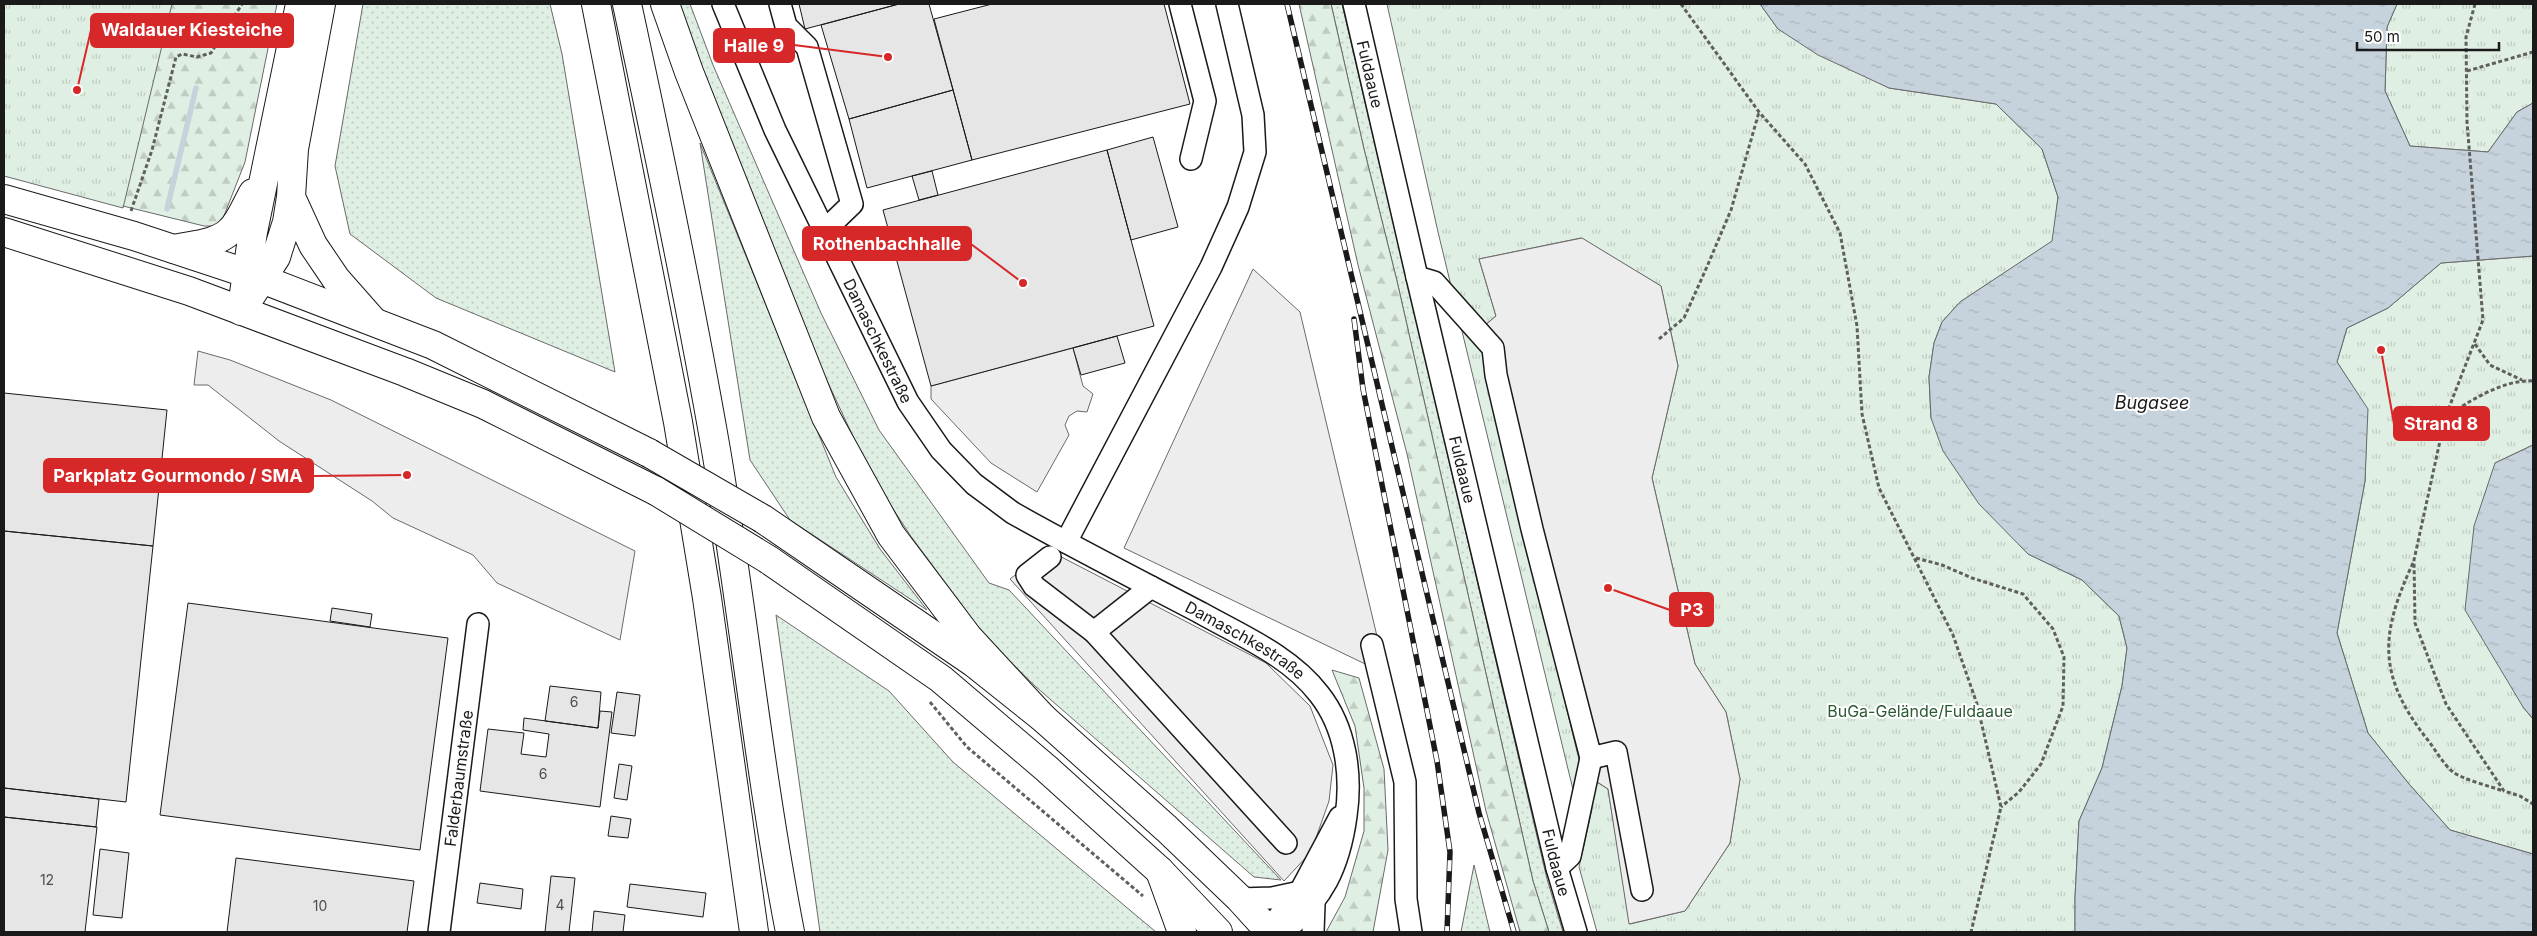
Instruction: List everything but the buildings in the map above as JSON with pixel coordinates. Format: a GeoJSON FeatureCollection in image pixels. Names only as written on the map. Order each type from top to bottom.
{"type":"FeatureCollection","features":[{"type":"Feature","properties":{"kind":"main road"},"geometry":{"type":"LineString","coordinates":[[241,311],[254,276],[266,170],[300,4]]}},
{"type":"Feature","properties":{"kind":"main road"},"geometry":{"type":"LineString","coordinates":[[254,276],[282,241],[291,197],[294,149],[322,4]]}},
{"type":"Feature","properties":{"kind":"main road"},"geometry":{"type":"LineString","coordinates":[[588,4],[608,66]]}},
{"type":"Feature","properties":{"kind":"main road"},"geometry":{"type":"LineString","coordinates":[[596,4],[678,422],[707,598],[754,932]]}},
{"type":"Feature","properties":{"kind":"main road"},"geometry":{"type":"LineString","coordinates":[[627,4],[716,450],[779,872],[790,932]]}},
{"type":"Feature","properties":{"kind":"main road"},"geometry":{"type":"LineString","coordinates":[[664,4],[689,72],[826,417],[892,535],[968,637],[1043,718]]}},
{"type":"Feature","properties":{"kind":"main road"},"geometry":{"type":"LineString","coordinates":[[174,249],[219,238],[230,230],[266,170]]}},
{"type":"Feature","properties":{"kind":"main road"},"geometry":{"type":"LineString","coordinates":[[291,197],[313,245],[336,279],[373,321]]}},
{"type":"Feature","properties":{"kind":"main road"},"geometry":{"type":"LineString","coordinates":[[4,199],[174,249],[254,276],[373,321],[433,345],[649,453],[763,519],[974,663],[1043,718],[1122,786],[1240,898],[1272,932]]}},
{"type":"Feature","properties":{"kind":"main road"},"geometry":{"type":"LineString","coordinates":[[4,232],[127,270],[405,372],[483,404],[656,491],[769,560],[941,679],[1047,770],[1160,872],[1218,932]]}},
{"type":"Feature","properties":{"kind":"main road"},"geometry":{"type":"LineString","coordinates":[[779,872],[785,932]]}},
{"type":"Feature","properties":{"kind":"main road"},"geometry":{"type":"LineString","coordinates":[[1160,872],[1182,932]]}},
{"type":"Feature","properties":{"kind":"street","name":"Damaschkestraße"},"geometry":{"type":"LineString","coordinates":[[723,4],[776,130],[908,402],[941,450],[974,484],[1013,513],[1271,652],[1319,694],[1334,718],[1347,760],[1349,798],[1307,898],[1272,932]]}},
{"type":"Feature","properties":{"kind":"street"},"geometry":{"type":"LineString","coordinates":[[780,4],[786,26],[807,47],[852,204],[825,230]]}},
{"type":"Feature","properties":{"kind":"street"},"geometry":{"type":"LineString","coordinates":[[1180,4],[1205,101],[1191,159]]}},
{"type":"Feature","properties":{"kind":"street"},"geometry":{"type":"LineString","coordinates":[[1066,542],[1211,267],[1238,207],[1255,152],[1253,115],[1227,4]]}},
{"type":"Feature","properties":{"kind":"street","name":"Fuldaaue"},"geometry":{"type":"LineString","coordinates":[[1354,4],[1416,277],[1557,868],[1576,932]]}},
{"type":"Feature","properties":{"kind":"street"},"geometry":{"type":"LineString","coordinates":[[1416,277],[1434,282],[1494,348],[1496,375],[1532,529],[1577,711],[1591,758],[1570,856],[1557,868]]}},
{"type":"Feature","properties":{"kind":"street"},"geometry":{"type":"LineString","coordinates":[[1050,557],[1027,575],[1034,586],[1094,632],[1286,843]]}},
{"type":"Feature","properties":{"kind":"street"},"geometry":{"type":"LineString","coordinates":[[1094,632],[1151,587]]}},
{"type":"Feature","properties":{"kind":"street","name":"Falderbaumstraße"},"geometry":{"type":"LineString","coordinates":[[440,932],[478,624]]}},
{"type":"Feature","properties":{"kind":"street"},"geometry":{"type":"LineString","coordinates":[[1372,645],[1405,782],[1406,899],[1412,932]]}},
{"type":"Feature","properties":{"kind":"street"},"geometry":{"type":"LineString","coordinates":[[1591,758],[1616,752],[1642,890]]}},
{"type":"Feature","properties":{"kind":"street"},"geometry":{"type":"LineString","coordinates":[[1240,898],[1307,898]]}},
{"type":"Feature","properties":{"kind":"street","name":"Damaschkestraße"},"geometry":{"type":"LineString","coordinates":[[1307,898],[1312,932]]}},
{"type":"Feature","properties":{"kind":"path"},"geometry":{"type":"LineString","coordinates":[[131,212],[152,150],[176,57],[182,54],[197,57],[207,55],[215,49],[242,4]]}},
{"type":"Feature","properties":{"kind":"path"},"geometry":{"type":"LineString","coordinates":[[1681,4],[1759,112],[1805,164],[1840,233],[1857,326],[1862,414],[1879,488],[1916,558],[1953,635],[1978,704],[2001,807],[1971,932]]}},
{"type":"Feature","properties":{"kind":"path"},"geometry":{"type":"LineString","coordinates":[[2475,4],[2466,37],[2467,122],[2483,320],[2445,418],[2414,560],[2396,598],[2387,645],[2395,688],[2416,724],[2454,772],[2520,796],[2533,804]]}},
{"type":"Feature","properties":{"kind":"path"},"geometry":{"type":"LineString","coordinates":[[2467,71],[2533,52]]}},
{"type":"Feature","properties":{"kind":"path"},"geometry":{"type":"LineString","coordinates":[[1659,339],[1684,318],[1706,269],[1731,210],[1759,112]]}},
{"type":"Feature","properties":{"kind":"path"},"geometry":{"type":"LineString","coordinates":[[2475,344],[2490,365],[2522,380],[2533,381]]}},
{"type":"Feature","properties":{"kind":"path"},"geometry":{"type":"LineString","coordinates":[[2445,418],[2471,399],[2522,380]]}},
{"type":"Feature","properties":{"kind":"path"},"geometry":{"type":"LineString","coordinates":[[1916,558],[1942,565],[1972,578],[2022,594],[2053,629],[2064,657],[2063,706],[2041,764],[2020,792],[2001,807]]}},
{"type":"Feature","properties":{"kind":"path"},"geometry":{"type":"LineString","coordinates":[[2414,560],[2415,623],[2446,704],[2504,791]]}},
{"type":"Feature","properties":{"kind":"path"},"geometry":{"type":"LineString","coordinates":[[925,696],[967,747],[1145,897]]}},
{"type":"Feature","properties":{"kind":"green space"},"geometry":{"type":"Polygon","coordinates":[[[4,4],[277,4],[245,162],[220,226],[204,226],[123,206],[4,4]]]}},
{"type":"Feature","properties":{"kind":"green space"},"geometry":{"type":"Polygon","coordinates":[[[4,4],[172,4],[123,208],[4,176],[4,4]]]}},
{"type":"Feature","properties":{"kind":"green space"},"geometry":{"type":"Polygon","coordinates":[[[363,4],[550,4],[562,54],[615,372],[436,298],[350,234],[335,166],[363,4]]]}},
{"type":"Feature","properties":{"kind":"green space"},"geometry":{"type":"Polygon","coordinates":[[[677,4],[690,4],[713,65],[821,313],[879,430],[989,583],[1009,590],[1281,880],[1254,877],[1035,686],[988,640],[910,535],[871,475],[816,357],[677,4]]]}},
{"type":"Feature","properties":{"kind":"green space"},"geometry":{"type":"Polygon","coordinates":[[[1299,4],[1331,4],[1364,149],[1397,281],[1533,881],[1549,932],[1520,932],[1486,811],[1407,454],[1358,265],[1299,4]]]}},
{"type":"Feature","properties":{"kind":"green space"},"geometry":{"type":"Polygon","coordinates":[[[1331,4],[1342,4],[1547,879],[1563,932],[1549,932],[1533,881],[1397,281],[1364,149],[1331,4]]]}},
{"type":"Feature","properties":{"kind":"green space","name":"BuGa-Gelände/Fuldaaue"},"geometry":{"type":"Polygon","coordinates":[[[1387,4],[1760,4],[1778,29],[1889,88],[1996,104],[2042,149],[2058,197],[2053,241],[1960,302],[1942,322],[1934,343],[1929,377],[1931,418],[2028,554],[2082,580],[2119,616],[2127,648],[2122,686],[2102,768],[2079,821],[2075,932],[1597,932],[1579,867],[1592,809],[1576,802],[1438,232],[1387,4]],[[1581,238],[1479,259],[1496,316],[1478,331],[1587,776],[1608,789],[1630,924],[1685,911],[1730,843],[1740,779],[1726,712],[1695,664],[1652,478],[1678,366],[1661,286],[1581,238]]]}},
{"type":"Feature","properties":{"kind":"green space"},"geometry":{"type":"Polygon","coordinates":[[[2397,4],[2533,4],[2533,103],[2517,112],[2488,152],[2410,146],[2385,91],[2387,27],[2397,4]]]}},
{"type":"Feature","properties":{"kind":"green space"},"geometry":{"type":"Polygon","coordinates":[[[700,143],[836,477],[880,549],[927,610],[790,520],[750,460],[700,143]]]}},
{"type":"Feature","properties":{"kind":"green space"},"geometry":{"type":"Polygon","coordinates":[[[2533,256],[2533,445],[2495,463],[2523,707],[2533,719],[2533,854],[2450,830],[2409,784],[2368,733],[2337,633],[2365,481],[2367,409],[2337,362],[2347,328],[2388,308],[2441,263],[2533,256]]]}},
{"type":"Feature","properties":{"kind":"green space"},"geometry":{"type":"Polygon","coordinates":[[[776,615],[889,691],[953,762],[1156,932],[820,932],[776,615]]]}},
{"type":"Feature","properties":{"kind":"green space"},"geometry":{"type":"Polygon","coordinates":[[[1332,670],[1359,678],[1384,769],[1388,850],[1373,932],[1326,932],[1345,897],[1364,831],[1364,788],[1355,726],[1332,670]]]}},
{"type":"Feature","properties":{"kind":"green space"},"geometry":{"type":"Polygon","coordinates":[[[1474,865],[1490,932],[1461,932],[1474,865]]]}},
{"type":"Feature","properties":{"kind":"shaded area"},"geometry":{"type":"Polygon","coordinates":[[[1582,238],[1661,286],[1678,366],[1652,478],[1695,664],[1726,712],[1740,779],[1730,843],[1685,911],[1629,924],[1608,789],[1582,772],[1488,384],[1478,331],[1496,316],[1479,259],[1582,238]]]}},
{"type":"Feature","properties":{"kind":"shaded area"},"geometry":{"type":"Polygon","coordinates":[[[1253,269],[1300,312],[1386,674],[1124,548],[1253,269]]]}},
{"type":"Feature","properties":{"kind":"shaded area"},"geometry":{"type":"Polygon","coordinates":[[[1073,348],[1083,386],[1093,394],[1087,412],[1077,411],[1069,416],[1065,425],[1069,435],[1037,492],[991,463],[931,399],[931,386],[1073,348]]]}},
{"type":"Feature","properties":{"kind":"shaded area"},"geometry":{"type":"Polygon","coordinates":[[[198,351],[230,360],[331,400],[635,551],[620,640],[497,583],[473,555],[393,518],[372,501],[279,441],[208,385],[194,385],[198,351]]]}},
{"type":"Feature","properties":{"kind":"shaded area"},"geometry":{"type":"Polygon","coordinates":[[[1048,550],[1266,663],[1310,706],[1333,765],[1329,801],[1311,852],[1284,881],[1010,579],[1048,550]]]}},
{"type":"Feature","properties":{"kind":"water","name":"Bugasee"},"geometry":{"type":"Polygon","coordinates":[[[1760,4],[2397,4],[2387,27],[2385,91],[2410,146],[2488,152],[2517,112],[2533,103],[2533,256],[2441,263],[2388,308],[2347,328],[2337,362],[2368,409],[2365,481],[2337,633],[2368,733],[2409,784],[2450,830],[2533,854],[2533,932],[2075,932],[2079,821],[2102,768],[2122,686],[2127,648],[2119,616],[2082,580],[2028,554],[1979,504],[1943,451],[1931,418],[1929,377],[1934,343],[1942,322],[1960,302],[2052,241],[2058,197],[2042,149],[1996,104],[1889,88],[1818,55],[1778,29],[1760,4]]]}},
{"type":"Feature","properties":{"kind":"water"},"geometry":{"type":"Polygon","coordinates":[[[2533,445],[2533,719],[2523,707],[2465,610],[2474,526],[2495,463],[2533,445]]]}},
{"type":"Feature","properties":{"kind":"waterway"},"geometry":{"type":"LineString","coordinates":[[167,209],[196,88]]}},
{"type":"Feature","properties":{"kind":"railway"},"geometry":{"type":"LineString","coordinates":[[1287,4],[1479,813],[1514,932]]}},
{"type":"Feature","properties":{"kind":"railway"},"geometry":{"type":"LineString","coordinates":[[1354,319],[1363,389],[1437,761],[1450,852],[1447,932]]}},
{"type":"Feature","properties":{"kind":"place","name":"Halle 9"},"geometry":{"type":"Point","coordinates":[888,57]}},
{"type":"Feature","properties":{"kind":"place","name":"Waldauer Kiesteiche"},"geometry":{"type":"Point","coordinates":[77,90]}},
{"type":"Feature","properties":{"kind":"place","name":"Rothenbachhalle"},"geometry":{"type":"Point","coordinates":[1023,283]}},
{"type":"Feature","properties":{"kind":"place","name":"Strand 8"},"geometry":{"type":"Point","coordinates":[2381,350]}},
{"type":"Feature","properties":{"kind":"place","name":"Parkplatz Gourmondo / SMA"},"geometry":{"type":"Point","coordinates":[407,475]}},
{"type":"Feature","properties":{"kind":"place","name":"P3"},"geometry":{"type":"Point","coordinates":[1608,588]}}]}
